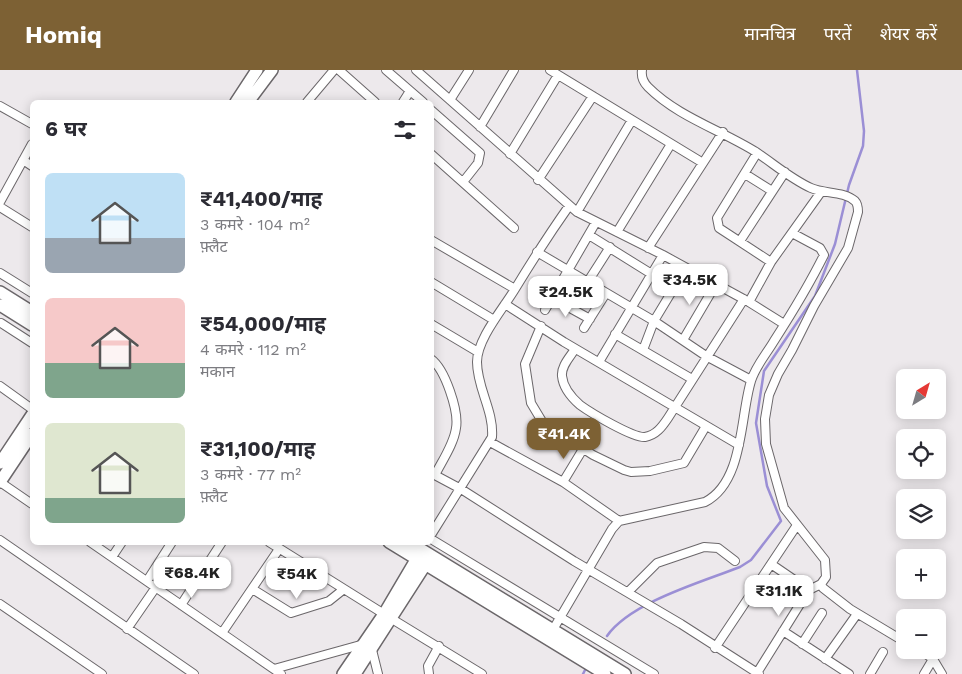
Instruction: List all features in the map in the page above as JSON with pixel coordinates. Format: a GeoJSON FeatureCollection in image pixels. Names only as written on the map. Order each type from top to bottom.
{"type":"FeatureCollection","features":[{"type":"Feature","properties":{"kind":"street"},"geometry":{"type":"LineString","coordinates":[[237,100],[257,70]]}},
{"type":"Feature","properties":{"kind":"street"},"geometry":{"type":"LineString","coordinates":[[250,100],[272,70]]}},
{"type":"Feature","properties":{"kind":"street"},"geometry":{"type":"LineString","coordinates":[[309,100],[334,70]]}},
{"type":"Feature","properties":{"kind":"street"},"geometry":{"type":"LineString","coordinates":[[339,70],[373,100]]}},
{"type":"Feature","properties":{"kind":"street"},"geometry":{"type":"LineString","coordinates":[[386,70],[421,100]]}},
{"type":"Feature","properties":{"kind":"street"},"geometry":{"type":"LineString","coordinates":[[450,100],[469,70]]}},
{"type":"Feature","properties":{"kind":"street"},"geometry":{"type":"LineString","coordinates":[[480,127],[514,70]]}},
{"type":"Feature","properties":{"kind":"street"},"geometry":{"type":"LineString","coordinates":[[550,70],[703,164]]}},
{"type":"Feature","properties":{"kind":"street"},"geometry":{"type":"LineString","coordinates":[[434,475],[461,489],[758,673],[810,590],[821,584],[827,572],[825,560],[784,508],[766,444],[765,419],[768,395],[814,306],[848,248],[858,212],[855,201],[843,195],[821,192],[797,181],[723,132],[688,116],[656,94],[643,81],[642,70]]}},
{"type":"Feature","properties":{"kind":"street"},"geometry":{"type":"LineString","coordinates":[[419,71],[538,180],[576,212],[663,255],[746,300],[784,324]]}},
{"type":"Feature","properties":{"kind":"street"},"geometry":{"type":"LineString","coordinates":[[510,154],[558,75]]}},
{"type":"Feature","properties":{"kind":"street"},"geometry":{"type":"LineString","coordinates":[[404,100],[410,91]]}},
{"type":"Feature","properties":{"kind":"street"},"geometry":{"type":"LineString","coordinates":[[538,180],[593,96]]}},
{"type":"Feature","properties":{"kind":"street"},"geometry":{"type":"LineString","coordinates":[[0,106],[30,123]]}},
{"type":"Feature","properties":{"kind":"street"},"geometry":{"type":"LineString","coordinates":[[434,113],[480,153],[478,164],[463,182]]}},
{"type":"Feature","properties":{"kind":"street"},"geometry":{"type":"LineString","coordinates":[[576,212],[632,120]]}},
{"type":"Feature","properties":{"kind":"street"},"geometry":{"type":"LineString","coordinates":[[648,248],[723,132]]}},
{"type":"Feature","properties":{"kind":"street"},"geometry":{"type":"LineString","coordinates":[[617,232],[671,144]]}},
{"type":"Feature","properties":{"kind":"street"},"geometry":{"type":"LineString","coordinates":[[0,202],[30,148]]}},
{"type":"Feature","properties":{"kind":"street"},"geometry":{"type":"LineString","coordinates":[[757,153],[717,218],[717,223],[719,228],[771,262]]}},
{"type":"Feature","properties":{"kind":"street"},"geometry":{"type":"LineString","coordinates":[[434,156],[514,228]]}},
{"type":"Feature","properties":{"kind":"street"},"geometry":{"type":"LineString","coordinates":[[23,160],[30,165]]}},
{"type":"Feature","properties":{"kind":"street"},"geometry":{"type":"LineString","coordinates":[[740,241],[785,172]]}},
{"type":"Feature","properties":{"kind":"street"},"geometry":{"type":"LineString","coordinates":[[745,174],[772,191]]}},
{"type":"Feature","properties":{"kind":"street"},"geometry":{"type":"LineString","coordinates":[[575,349],[564,365],[562,374],[564,383],[571,396],[589,410],[638,437],[644,437],[659,431],[676,408],[706,356],[821,192]]}},
{"type":"Feature","properties":{"kind":"street"},"geometry":{"type":"LineString","coordinates":[[434,532],[490,442],[492,428],[479,376],[478,352],[494,320],[569,206]]}},
{"type":"Feature","properties":{"kind":"street"},"geometry":{"type":"LineString","coordinates":[[0,207],[30,226]]}},
{"type":"Feature","properties":{"kind":"street"},"geometry":{"type":"LineString","coordinates":[[545,310],[596,222]]}},
{"type":"Feature","properties":{"kind":"street"},"geometry":{"type":"LineString","coordinates":[[550,635],[590,570],[612,529],[619,522],[710,499],[724,484],[740,445],[751,380],[812,281],[824,255],[820,248],[792,233]]}},
{"type":"Feature","properties":{"kind":"street"},"geometry":{"type":"LineString","coordinates":[[589,235],[650,273]]}},
{"type":"Feature","properties":{"kind":"street"},"geometry":{"type":"LineString","coordinates":[[434,242],[515,289]]}},
{"type":"Feature","properties":{"kind":"street"},"geometry":{"type":"LineString","coordinates":[[587,283],[610,247]]}},
{"type":"Feature","properties":{"kind":"street"},"geometry":{"type":"LineString","coordinates":[[537,252],[567,272],[654,321],[706,356],[751,380]]}},
{"type":"Feature","properties":{"kind":"street"},"geometry":{"type":"LineString","coordinates":[[599,362],[650,273],[663,255]]}},
{"type":"Feature","properties":{"kind":"street"},"geometry":{"type":"LineString","coordinates":[[643,350],[654,321],[686,268]]}},
{"type":"Feature","properties":{"kind":"street"},"geometry":{"type":"LineString","coordinates":[[0,273],[30,292]]}},
{"type":"Feature","properties":{"kind":"street"},"geometry":{"type":"LineString","coordinates":[[434,284],[494,320]]}},
{"type":"Feature","properties":{"kind":"street"},"geometry":{"type":"LineString","coordinates":[[684,340],[716,284]]}},
{"type":"Feature","properties":{"kind":"street"},"geometry":{"type":"LineString","coordinates":[[0,292],[30,311]]}},
{"type":"Feature","properties":{"kind":"street"},"geometry":{"type":"LineString","coordinates":[[584,328],[606,293]]}},
{"type":"Feature","properties":{"kind":"street"},"geometry":{"type":"LineString","coordinates":[[552,298],[590,319]]}},
{"type":"Feature","properties":{"kind":"street"},"geometry":{"type":"LineString","coordinates":[[505,304],[575,349],[740,445]]}},
{"type":"Feature","properties":{"kind":"street"},"geometry":{"type":"LineString","coordinates":[[30,324],[4,308],[0,323],[30,342]]}},
{"type":"Feature","properties":{"kind":"street"},"geometry":{"type":"LineString","coordinates":[[434,326],[478,352]]}},
{"type":"Feature","properties":{"kind":"street"},"geometry":{"type":"LineString","coordinates":[[541,326],[525,364],[531,403],[543,423],[583,449],[624,470],[631,472],[650,471],[684,463],[706,426]]}},
{"type":"Feature","properties":{"kind":"street"},"geometry":{"type":"LineString","coordinates":[[615,334],[692,379]]}},
{"type":"Feature","properties":{"kind":"street"},"geometry":{"type":"LineString","coordinates":[[434,362],[444,373],[456,420],[453,438],[434,472]]}},
{"type":"Feature","properties":{"kind":"street"},"geometry":{"type":"LineString","coordinates":[[0,386],[30,408]]}},
{"type":"Feature","properties":{"kind":"street"},"geometry":{"type":"LineString","coordinates":[[0,463],[30,418]]}},
{"type":"Feature","properties":{"kind":"street"},"geometry":{"type":"LineString","coordinates":[[30,437],[0,482],[30,503]]}},
{"type":"Feature","properties":{"kind":"street"},"geometry":{"type":"LineString","coordinates":[[490,442],[563,482],[619,522]]}},
{"type":"Feature","properties":{"kind":"street"},"geometry":{"type":"LineString","coordinates":[[563,482],[583,449]]}},
{"type":"Feature","properties":{"kind":"street"},"geometry":{"type":"LineString","coordinates":[[715,648],[797,525]]}},
{"type":"Feature","properties":{"kind":"street"},"geometry":{"type":"LineString","coordinates":[[434,539],[654,674]]}},
{"type":"Feature","properties":{"kind":"street"},"geometry":{"type":"LineString","coordinates":[[0,540],[194,674]]}},
{"type":"Feature","properties":{"kind":"street"},"geometry":{"type":"LineString","coordinates":[[94,545],[281,674]]}},
{"type":"Feature","properties":{"kind":"street"},"geometry":{"type":"LineString","coordinates":[[112,557],[120,545]]}},
{"type":"Feature","properties":{"kind":"street"},"geometry":{"type":"LineString","coordinates":[[147,581],[170,545]]}},
{"type":"Feature","properties":{"kind":"street"},"geometry":{"type":"LineString","coordinates":[[181,605],[220,545]]}},
{"type":"Feature","properties":{"kind":"street"},"geometry":{"type":"LineString","coordinates":[[273,545],[482,674]]}},
{"type":"Feature","properties":{"kind":"street"},"geometry":{"type":"LineString","coordinates":[[398,545],[424,554]]}},
{"type":"Feature","properties":{"kind":"street"},"geometry":{"type":"LineString","coordinates":[[414,545],[424,554],[550,635],[604,674]]}},
{"type":"Feature","properties":{"kind":"street"},"geometry":{"type":"LineString","coordinates":[[628,592],[657,563],[704,547],[718,548],[735,561]]}},
{"type":"Feature","properties":{"kind":"street"},"geometry":{"type":"LineString","coordinates":[[222,633],[254,590],[279,549]]}},
{"type":"Feature","properties":{"kind":"street"},"geometry":{"type":"LineString","coordinates":[[355,674],[368,647],[424,554]]}},
{"type":"Feature","properties":{"kind":"street"},"geometry":{"type":"LineString","coordinates":[[771,564],[810,590]]}},
{"type":"Feature","properties":{"kind":"street"},"geometry":{"type":"LineString","coordinates":[[821,584],[830,596],[896,637]]}},
{"type":"Feature","properties":{"kind":"street"},"geometry":{"type":"LineString","coordinates":[[127,629],[156,587]]}},
{"type":"Feature","properties":{"kind":"street"},"geometry":{"type":"LineString","coordinates":[[254,590],[291,613],[329,601],[344,589]]}},
{"type":"Feature","properties":{"kind":"street"},"geometry":{"type":"LineString","coordinates":[[0,604],[102,674]]}},
{"type":"Feature","properties":{"kind":"street"},"geometry":{"type":"LineString","coordinates":[[802,644],[822,613]]}},
{"type":"Feature","properties":{"kind":"street"},"geometry":{"type":"LineString","coordinates":[[825,659],[857,614]]}},
{"type":"Feature","properties":{"kind":"street"},"geometry":{"type":"LineString","coordinates":[[784,631],[849,674]]}},
{"type":"Feature","properties":{"kind":"street"},"geometry":{"type":"LineString","coordinates":[[550,635],[625,674]]}},
{"type":"Feature","properties":{"kind":"street"},"geometry":{"type":"LineString","coordinates":[[429,674],[428,666],[439,646]]}},
{"type":"Feature","properties":{"kind":"street"},"geometry":{"type":"LineString","coordinates":[[274,669],[368,647]]}},
{"type":"Feature","properties":{"kind":"street"},"geometry":{"type":"LineString","coordinates":[[343,674],[368,647]]}},
{"type":"Feature","properties":{"kind":"street"},"geometry":{"type":"LineString","coordinates":[[368,647],[378,674]]}},
{"type":"Feature","properties":{"kind":"street"},"geometry":{"type":"LineString","coordinates":[[870,674],[884,652]]}},
{"type":"Feature","properties":{"kind":"street"},"geometry":{"type":"LineString","coordinates":[[924,674],[933,659],[942,674]]}},
{"type":"Feature","properties":{"kind":"waterway"},"geometry":{"type":"LineString","coordinates":[[607,636],[618,624],[650,603],[668,594],[740,567],[751,560],[781,521],[767,486],[756,423],[764,371],[815,296],[835,244],[849,185],[863,146],[864,131],[857,70]]}},
{"type":"Feature","properties":{"kind":"waterway"},"geometry":{"type":"LineString","coordinates":[[583,674],[585,670]]}}]}
